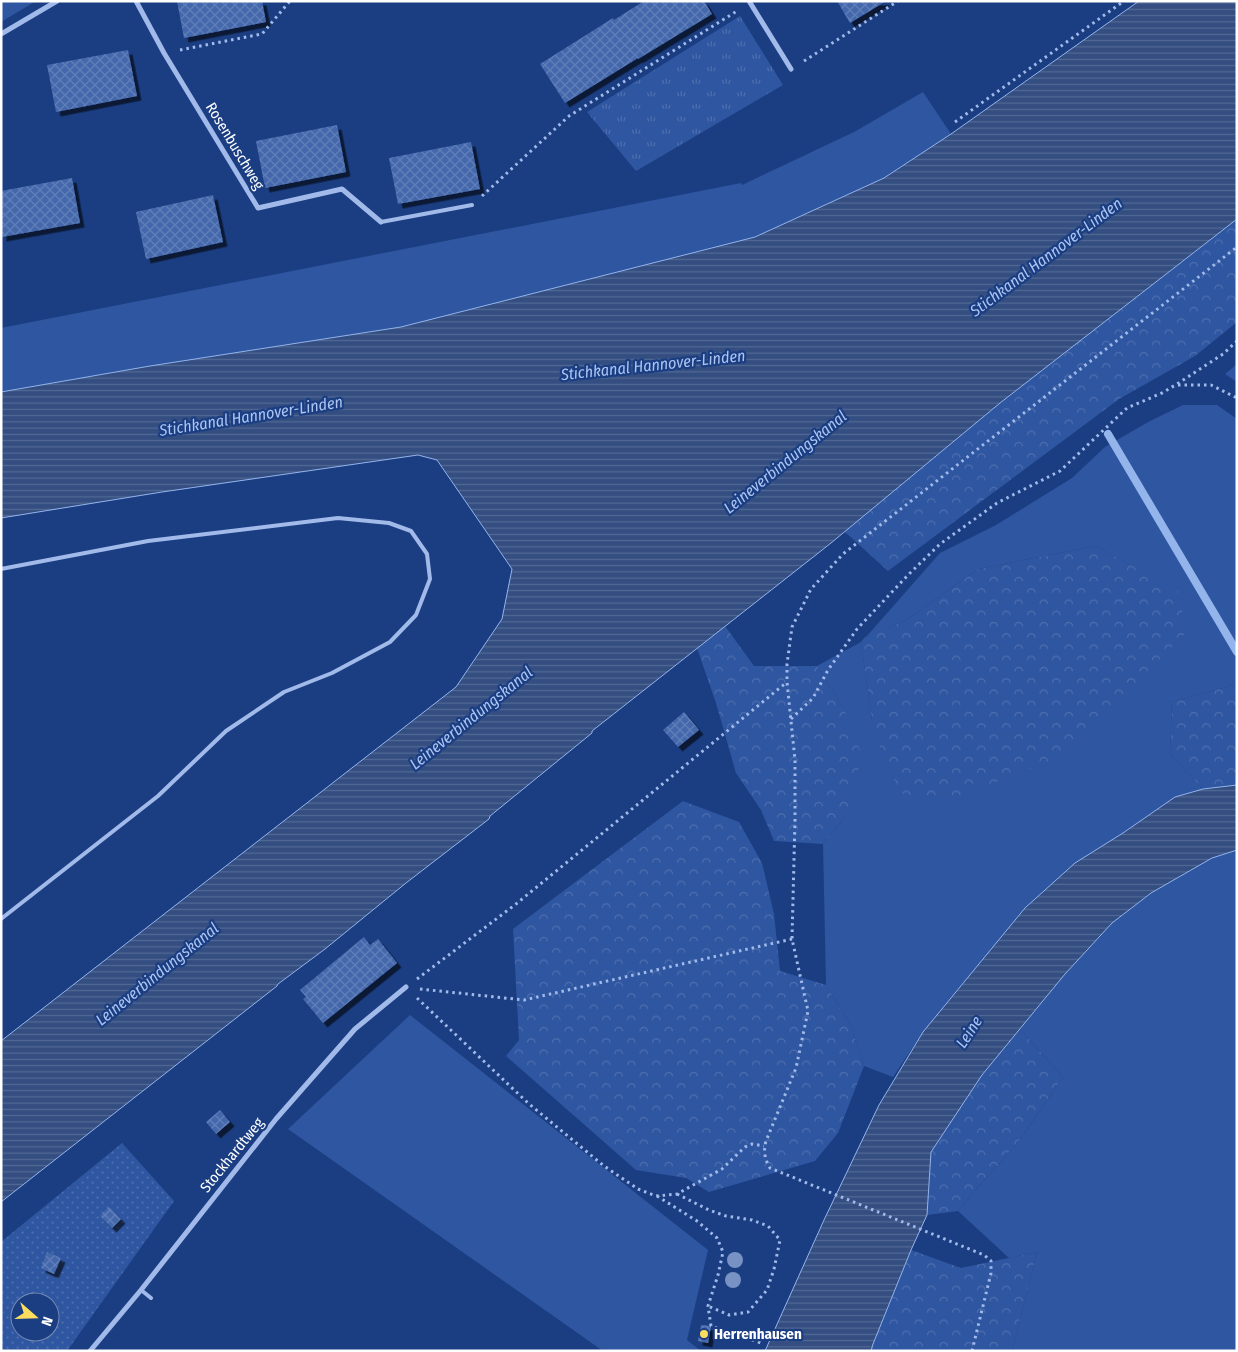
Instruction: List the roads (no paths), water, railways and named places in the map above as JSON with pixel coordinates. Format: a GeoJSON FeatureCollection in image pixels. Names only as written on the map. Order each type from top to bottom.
{"type":"FeatureCollection","features":[{"type":"Feature","properties":{"kind":"street"},"geometry":{"type":"LineString","coordinates":[[1,34],[58,1]]}},
{"type":"Feature","properties":{"kind":"street","name":"Rosenbuschweg"},"geometry":{"type":"LineString","coordinates":[[136,1],[164,53],[258,208],[342,189],[381,222]]}},
{"type":"Feature","properties":{"kind":"street"},"geometry":{"type":"LineString","coordinates":[[750,2],[791,69]]}},
{"type":"Feature","properties":{"kind":"street","name":"Stockhardtweg"},"geometry":{"type":"LineString","coordinates":[[90,1351],[141,1290],[276,1119],[355,1029],[406,987]]}},
{"type":"Feature","properties":{"kind":"lane","name":"Rosenbuschweg"},"geometry":{"type":"LineString","coordinates":[[381,222],[472,205]]}},
{"type":"Feature","properties":{"kind":"lane"},"geometry":{"type":"LineString","coordinates":[[1,569],[148,541],[338,518],[389,523],[411,531],[427,554],[430,580],[416,615],[390,642],[332,673],[284,692],[226,731],[158,796],[1,918]]}},
{"type":"Feature","properties":{"kind":"lane"},"geometry":{"type":"LineString","coordinates":[[141,1290],[151,1298]]}},
{"type":"Feature","properties":{"kind":"water"},"geometry":{"type":"Polygon","coordinates":[[[1139,1],[1237,1],[1237,219],[1000,403],[831,543],[592,731],[592,733],[490,816],[489,819],[1,1202],[1,1041],[456,687],[502,619],[512,569],[437,460],[418,455],[162,492],[1,518],[1,392],[150,366],[401,327],[755,237],[884,178],[951,134],[1139,1]]]}},
{"type":"Feature","properties":{"kind":"water","name":"Leine"},"geometry":{"type":"Polygon","coordinates":[[[1237,785],[1237,850],[1212,858],[1151,893],[1112,923],[1065,974],[982,1075],[931,1152],[927,1215],[871,1351],[765,1351],[824,1220],[879,1105],[923,1032],[1025,908],[1075,863],[1175,797],[1203,789],[1237,785]]]}},
{"type":"Feature","properties":{"kind":"waterway"},"geometry":{"type":"LineString","coordinates":[[1108,434],[1237,652]]}},
{"type":"Feature","properties":{"kind":"place","name":"Herrenhausen"},"geometry":{"type":"Point","coordinates":[704,1334]}},
{"type":"Feature","properties":{"kind":"water label","name":"Stichkanal Hannover-Linden"},"geometry":{"type":"Point","coordinates":[1046,257]}},
{"type":"Feature","properties":{"kind":"water label","name":"Stichkanal Hannover-Linden"},"geometry":{"type":"Point","coordinates":[653,365]}},
{"type":"Feature","properties":{"kind":"water label","name":"Stichkanal Hannover-Linden"},"geometry":{"type":"Point","coordinates":[251,416]}},
{"type":"Feature","properties":{"kind":"water label","name":"Leineverbindungskanal"},"geometry":{"type":"Point","coordinates":[785,462]}},
{"type":"Feature","properties":{"kind":"water label","name":"Leineverbindungskanal"},"geometry":{"type":"Point","coordinates":[471,718]}},
{"type":"Feature","properties":{"kind":"water label","name":"Leineverbindungskanal"},"geometry":{"type":"Point","coordinates":[157,974]}}]}
